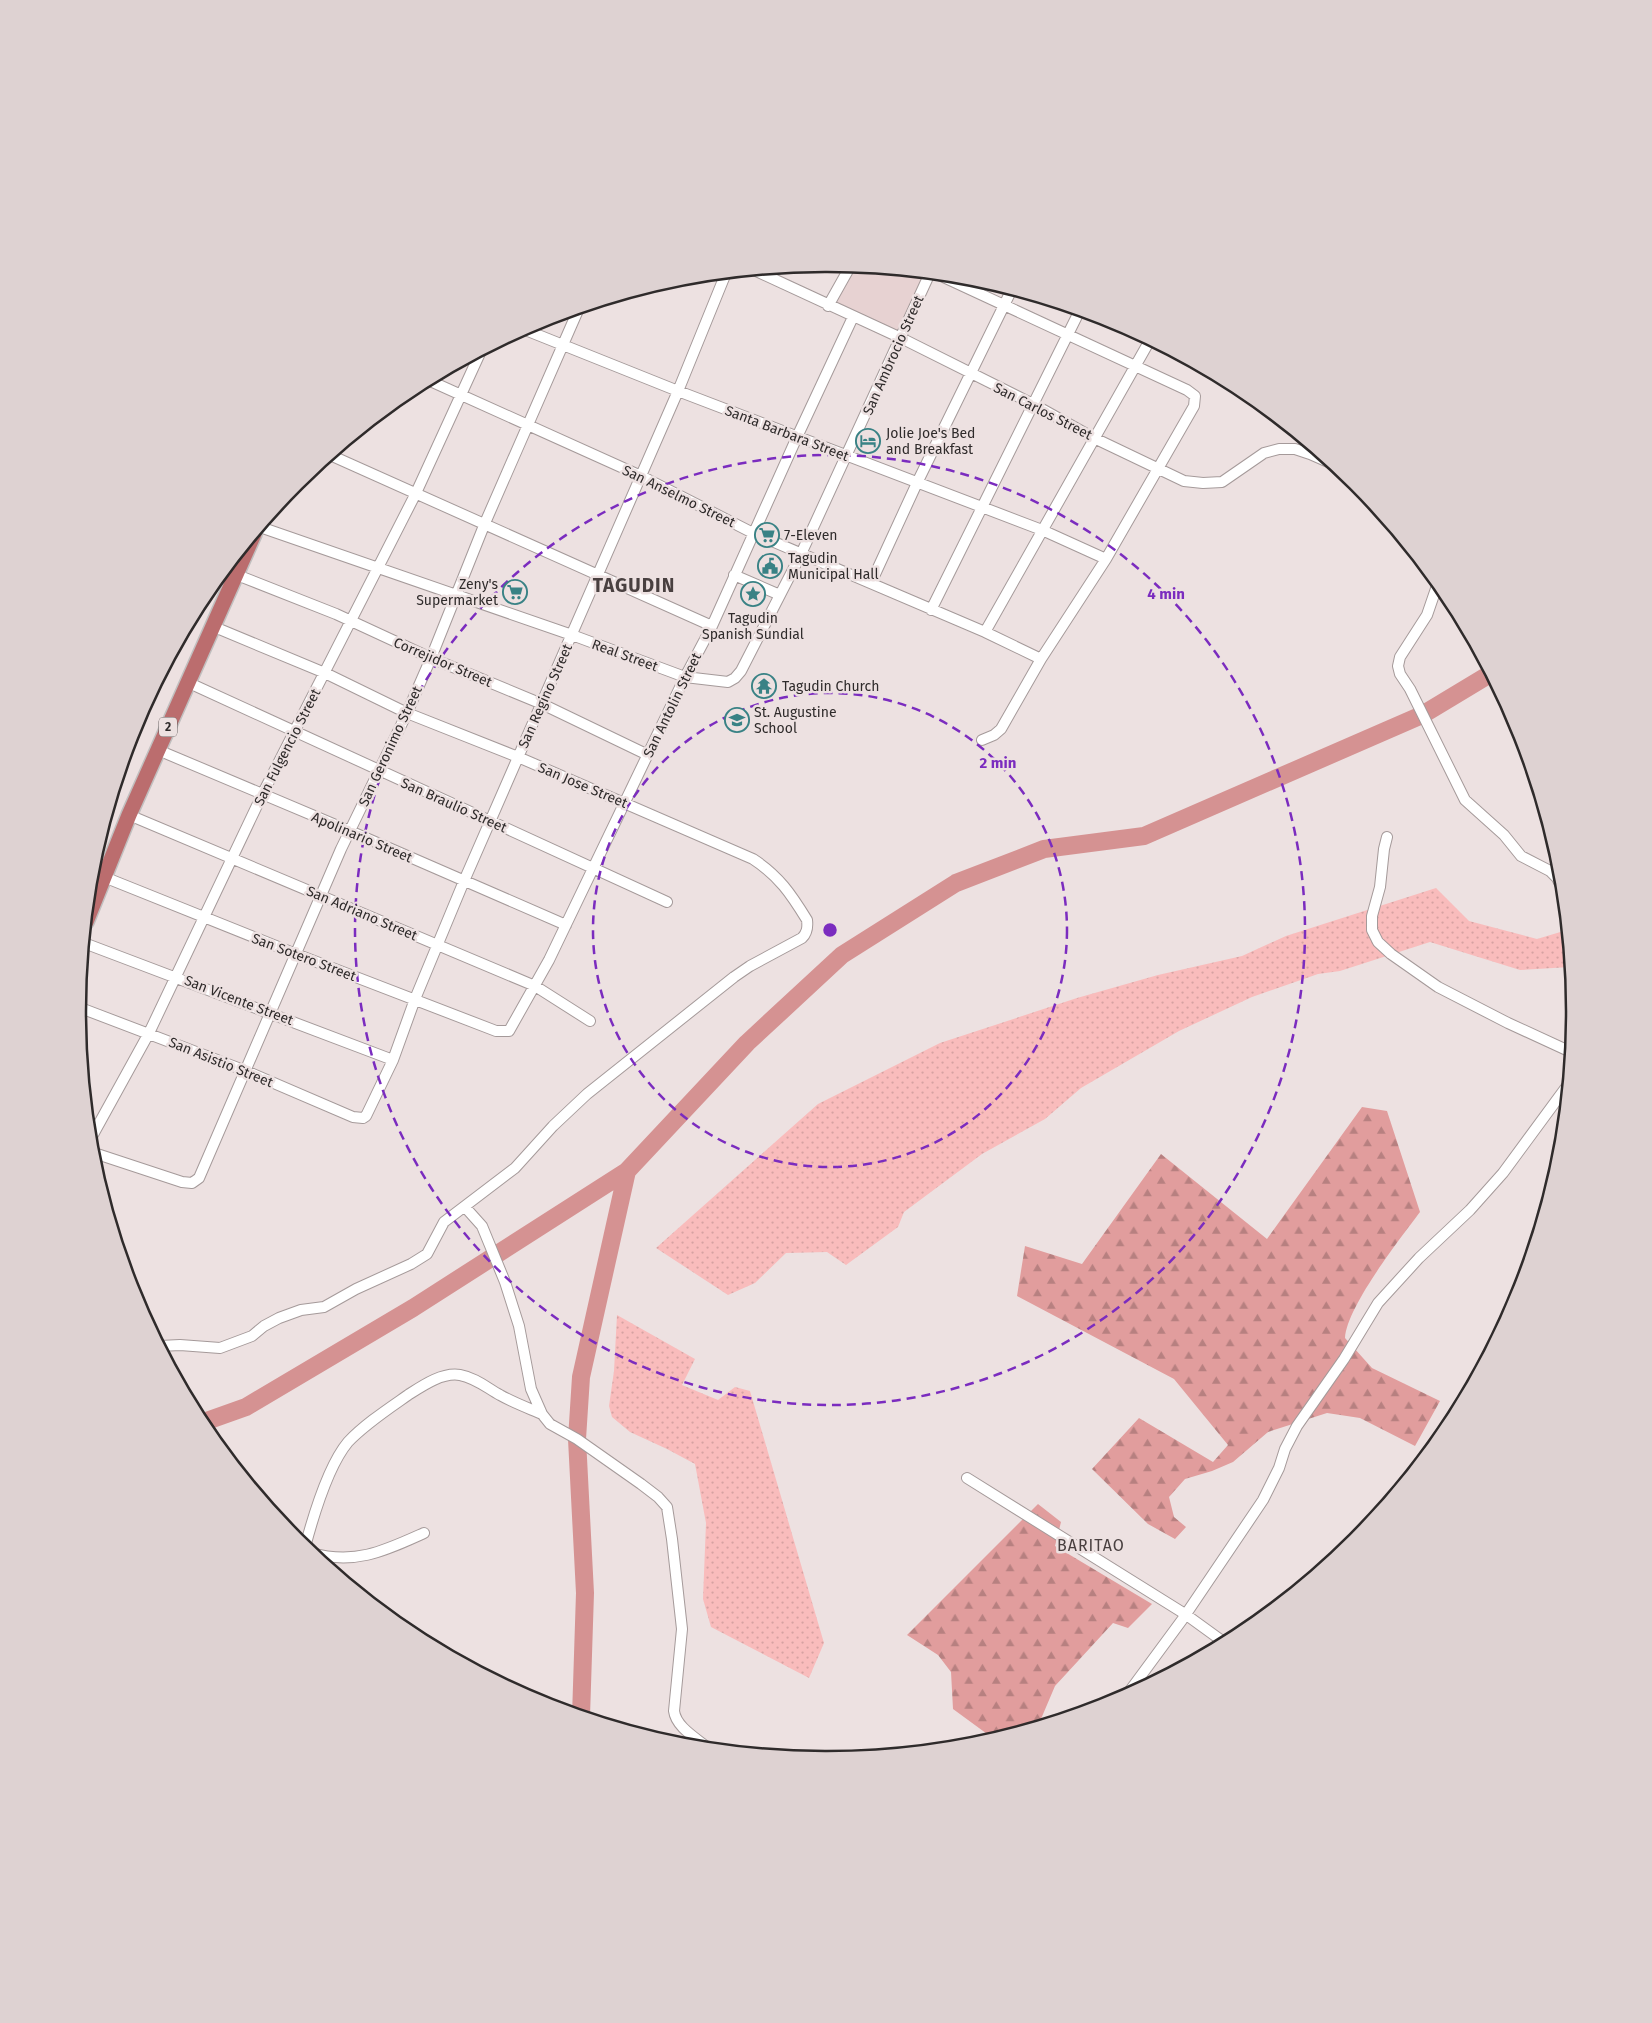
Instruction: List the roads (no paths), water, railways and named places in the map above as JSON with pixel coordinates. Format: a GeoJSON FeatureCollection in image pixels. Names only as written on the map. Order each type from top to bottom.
{"type":"FeatureCollection","features":[{"type":"Feature","properties":{"kind":"highway","name":"2"},"geometry":{"type":"LineString","coordinates":[[95,898],[129,815],[247,552]]}},
{"type":"Feature","properties":{"kind":"street"},"geometry":{"type":"LineString","coordinates":[[828,306],[847,272]]}},
{"type":"Feature","properties":{"kind":"street","name":"San Carlos Street"},"geometry":{"type":"LineString","coordinates":[[763,275],[900,338],[1033,404],[1094,438],[1184,481],[1212,484],[1230,478],[1264,454],[1279,449],[1295,449],[1316,457]]}},
{"type":"Feature","properties":{"kind":"street","name":"San Regino Street"},"geometry":{"type":"LineString","coordinates":[[363,1118],[393,1060],[464,881],[678,391],[724,279]]}},
{"type":"Feature","properties":{"kind":"street","name":"San Ambrocio Street"},"geometry":{"type":"LineString","coordinates":[[735,678],[741,671],[801,554],[927,279]]}},
{"type":"Feature","properties":{"kind":"street"},"geometry":{"type":"LineString","coordinates":[[958,284],[1187,390],[1195,396],[1194,406],[1106,560],[1041,659],[1001,729],[994,735],[982,740]]}},
{"type":"Feature","properties":{"kind":"street"},"geometry":{"type":"LineString","coordinates":[[871,583],[1009,295]]}},
{"type":"Feature","properties":{"kind":"street","name":"San Geronimo Street"},"geometry":{"type":"LineString","coordinates":[[100,1155],[182,1182],[192,1183],[199,1178],[320,896],[378,770],[407,713],[485,523],[576,316]]}},
{"type":"Feature","properties":{"kind":"street"},"geometry":{"type":"LineString","coordinates":[[932,610],[1077,316]]}},
{"type":"Feature","properties":{"kind":"street","name":"San Antolin Street"},"geometry":{"type":"LineString","coordinates":[[505,1032],[512,1028],[535,986],[685,677],[712,626],[797,436],[854,317]]}},
{"type":"Feature","properties":{"kind":"street","name":"Santa Barbara Street"},"geometry":{"type":"LineString","coordinates":[[533,333],[678,391],[1042,530],[1106,560]]}},
{"type":"Feature","properties":{"kind":"street"},"geometry":{"type":"LineString","coordinates":[[985,632],[1147,345]]}},
{"type":"Feature","properties":{"kind":"street","name":"San Fulgencio Street"},"geometry":{"type":"LineString","coordinates":[[96,1129],[149,1033],[262,795],[416,494],[477,360]]}},
{"type":"Feature","properties":{"kind":"street","name":"San Anselmo Street"},"geometry":{"type":"LineString","coordinates":[[435,384],[641,476],[753,533],[985,632],[1041,659]]}},
{"type":"Feature","properties":{"kind":"street"},"geometry":{"type":"LineString","coordinates":[[335,457],[712,626]]}},
{"type":"Feature","properties":{"kind":"street","name":"Real Street"},"geometry":{"type":"LineString","coordinates":[[266,529],[572,635],[685,677],[718,682],[728,682],[735,678]]}},
{"type":"Feature","properties":{"kind":"street","name":"Correjidor Street"},"geometry":{"type":"LineString","coordinates":[[237,575],[350,620],[431,658],[542,704],[648,755]]}},
{"type":"Feature","properties":{"kind":"street"},"geometry":{"type":"LineString","coordinates":[[734,575],[780,595]]}},
{"type":"Feature","properties":{"kind":"street"},"geometry":{"type":"LineString","coordinates":[[1435,592],[1427,615],[1400,657],[1398,666],[1400,674],[1410,689],[1465,800],[1504,835],[1521,856],[1553,874]]}},
{"type":"Feature","properties":{"kind":"street","name":"San Jose Street"},"geometry":{"type":"LineString","coordinates":[[212,626],[325,673],[407,713],[518,757],[753,859],[769,869],[786,887],[807,920],[808,926],[805,935],[734,977],[587,1094],[553,1126],[515,1168],[489,1186],[465,1208]]}},
{"type":"Feature","properties":{"kind":"street","name":"San Braulio Street"},"geometry":{"type":"LineString","coordinates":[[188,682],[667,902]]}},
{"type":"Feature","properties":{"kind":"street","name":"Apolinario Street"},"geometry":{"type":"LineString","coordinates":[[158,750],[566,925]]}},
{"type":"Feature","properties":{"kind":"street","name":"San Adriano Street"},"geometry":{"type":"LineString","coordinates":[[129,815],[535,986],[590,1021]]}},
{"type":"Feature","properties":{"kind":"street"},"geometry":{"type":"LineString","coordinates":[[1388,837],[1384,849],[1380,886],[1372,916],[1372,930],[1378,942],[1391,954],[1438,987],[1564,1049]]}},
{"type":"Feature","properties":{"kind":"street","name":"San Sotero Street"},"geometry":{"type":"LineString","coordinates":[[104,877],[296,954],[496,1031],[505,1032]]}},
{"type":"Feature","properties":{"kind":"street","name":"San Vicente Street"},"geometry":{"type":"LineString","coordinates":[[90,945],[393,1060]]}},
{"type":"Feature","properties":{"kind":"street","name":"San Asistio Street"},"geometry":{"type":"LineString","coordinates":[[86,1010],[246,1071],[353,1117],[363,1118]]}},
{"type":"Feature","properties":{"kind":"street"},"geometry":{"type":"LineString","coordinates":[[1135,1683],[1263,1500],[1280,1468],[1285,1449],[1297,1426],[1344,1359],[1378,1303],[1419,1258],[1470,1210],[1503,1172],[1560,1095]]}},
{"type":"Feature","properties":{"kind":"street"},"geometry":{"type":"LineString","coordinates":[[166,1346],[220,1348],[252,1336],[264,1326],[279,1318],[301,1310],[324,1307],[356,1289],[411,1264],[427,1254],[444,1222],[453,1213],[465,1208],[482,1226],[505,1282],[519,1326],[531,1388],[542,1414],[550,1424],[577,1439],[641,1484],[658,1497],[667,1507],[682,1629],[674,1711],[675,1719],[699,1740]]}},
{"type":"Feature","properties":{"kind":"street"},"geometry":{"type":"LineString","coordinates":[[308,1539],[324,1490],[336,1462],[348,1442],[383,1412],[417,1389],[443,1376],[458,1374],[472,1378],[499,1395],[542,1414]]}},
{"type":"Feature","properties":{"kind":"street"},"geometry":{"type":"LineString","coordinates":[[967,1478],[1185,1614],[1218,1638]]}},
{"type":"Feature","properties":{"kind":"street"},"geometry":{"type":"LineString","coordinates":[[325,1556],[355,1558],[389,1549],[424,1534]]}},
{"type":"Feature","properties":{"kind":"waterway"},"geometry":{"type":"LineString","coordinates":[[210,1420],[246,1407],[413,1308],[627,1171],[747,1043],[842,955],[956,883],[1044,849],[1144,836],[1422,715],[1485,677]]}},
{"type":"Feature","properties":{"kind":"waterway"},"geometry":{"type":"LineString","coordinates":[[581,1709],[585,1593],[577,1439],[581,1377],[627,1171]]}},
{"type":"Feature","properties":{"kind":"place","name":"Jolie Joe's Bed and Breakfast"},"geometry":{"type":"Point","coordinates":[868,441]}},
{"type":"Feature","properties":{"kind":"place","name":"7-Eleven"},"geometry":{"type":"Point","coordinates":[767,535]}},
{"type":"Feature","properties":{"kind":"place","name":"Tagudin Municipal Hall"},"geometry":{"type":"Point","coordinates":[770,566]}},
{"type":"Feature","properties":{"kind":"place","name":"Zeny's Supermarket"},"geometry":{"type":"Point","coordinates":[515,592]}},
{"type":"Feature","properties":{"kind":"place","name":"Tagudin Spanish Sundial"},"geometry":{"type":"Point","coordinates":[753,594]}},
{"type":"Feature","properties":{"kind":"place","name":"Tagudin Church"},"geometry":{"type":"Point","coordinates":[764,686]}},
{"type":"Feature","properties":{"kind":"place","name":"St. Augustine School"},"geometry":{"type":"Point","coordinates":[737,720]}},
{"type":"Feature","properties":{"kind":"district","name":"TAGUDIN"},"geometry":{"type":"Point","coordinates":[634,585]}},
{"type":"Feature","properties":{"kind":"district","name":"BARITAO"},"geometry":{"type":"Point","coordinates":[1091,1545]}}]}
